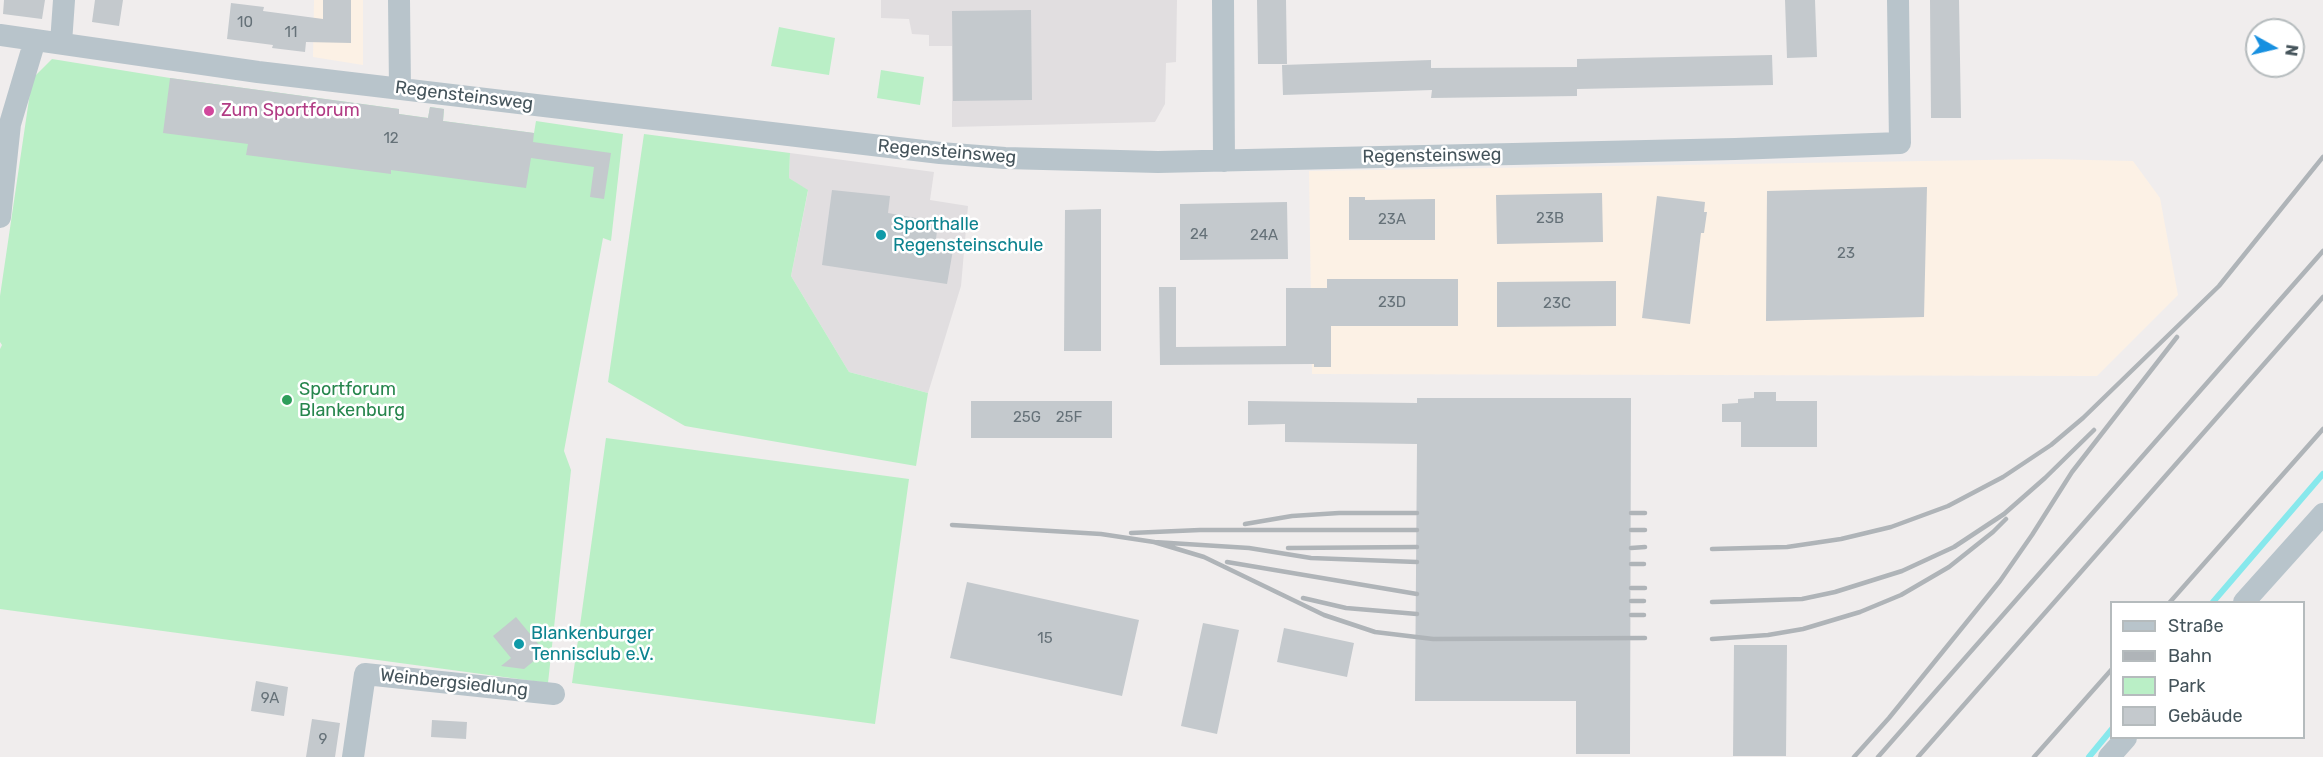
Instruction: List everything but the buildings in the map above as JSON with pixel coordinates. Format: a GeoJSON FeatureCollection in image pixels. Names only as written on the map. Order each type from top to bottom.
{"type":"FeatureCollection","features":[{"type":"Feature","properties":{"kind":"street"},"geometry":{"type":"LineString","coordinates":[[61,43],[64,0]]}},
{"type":"Feature","properties":{"kind":"street"},"geometry":{"type":"LineString","coordinates":[[399,0],[400,88]]}},
{"type":"Feature","properties":{"kind":"street"},"geometry":{"type":"LineString","coordinates":[[1223,0],[1224,161]]}},
{"type":"Feature","properties":{"kind":"street","name":"Regensteinsweg"},"geometry":{"type":"LineString","coordinates":[[0,35],[258,72],[940,153],[1085,160],[1224,161],[1900,143],[1898,0]]}},
{"type":"Feature","properties":{"kind":"street"},"geometry":{"type":"LineString","coordinates":[[0,217],[10,124],[35,40]]}},
{"type":"Feature","properties":{"kind":"street"},"geometry":{"type":"LineString","coordinates":[[2246,601],[2323,514]]}},
{"type":"Feature","properties":{"kind":"street","name":"Weinbergsiedlung"},"geometry":{"type":"LineString","coordinates":[[354,757],[365,674],[554,694]]}},
{"type":"Feature","properties":{"kind":"street"},"geometry":{"type":"LineString","coordinates":[[2109,757],[2125,739]]}},
{"type":"Feature","properties":{"kind":"shaded area"},"geometry":{"type":"Polygon","coordinates":[[[314,0],[363,0],[363,65],[313,57],[314,0]]]}},
{"type":"Feature","properties":{"kind":"shaded area"},"geometry":{"type":"Polygon","coordinates":[[[881,0],[1177,0],[1176,62],[1166,63],[1165,104],[1155,122],[952,127],[952,46],[929,46],[929,35],[912,34],[909,19],[881,18],[881,0]]]}},
{"type":"Feature","properties":{"kind":"shaded area"},"geometry":{"type":"Polygon","coordinates":[[[790,153],[934,172],[930,200],[968,206],[961,286],[928,393],[849,372],[791,276],[808,191],[789,178],[790,153]]]}},
{"type":"Feature","properties":{"kind":"shaded area"},"geometry":{"type":"Polygon","coordinates":[[[2046,159],[2133,161],[2160,198],[2178,295],[2097,376],[1312,374],[1309,171],[2046,159]]]}},
{"type":"Feature","properties":{"kind":"green space"},"geometry":{"type":"Polygon","coordinates":[[[779,27],[835,38],[829,75],[771,66],[779,27]]]}},
{"type":"Feature","properties":{"kind":"green space","name":"Sportforum Blankenburg"},"geometry":{"type":"Polygon","coordinates":[[[52,59],[170,78],[399,109],[399,114],[428,118],[430,107],[444,109],[443,121],[534,133],[536,121],[623,134],[611,241],[603,238],[564,451],[571,470],[548,683],[0,609],[0,349],[2,345],[0,342],[0,296],[32,79],[52,59]]]}},
{"type":"Feature","properties":{"kind":"green space"},"geometry":{"type":"Polygon","coordinates":[[[881,70],[924,77],[920,105],[877,98],[881,70]]]}},
{"type":"Feature","properties":{"kind":"green space"},"geometry":{"type":"Polygon","coordinates":[[[644,134],[790,153],[789,178],[808,190],[791,276],[849,372],[928,393],[916,466],[685,426],[608,382],[644,134]]]}},
{"type":"Feature","properties":{"kind":"green space"},"geometry":{"type":"Polygon","coordinates":[[[606,438],[909,479],[875,724],[572,683],[606,438]]]}},
{"type":"Feature","properties":{"kind":"waterway"},"geometry":{"type":"LineString","coordinates":[[2214,601],[2323,474]]}},
{"type":"Feature","properties":{"kind":"waterway"},"geometry":{"type":"LineString","coordinates":[[2089,757],[2110,731]]}},
{"type":"Feature","properties":{"kind":"railway"},"geometry":{"type":"LineString","coordinates":[[1712,549],[1787,547],[1841,539],[1891,527],[1948,506],[2003,477],[2051,445],[2083,418],[2219,286],[2323,157]]}},
{"type":"Feature","properties":{"kind":"railway"},"geometry":{"type":"LineString","coordinates":[[1878,757],[2323,251]]}},
{"type":"Feature","properties":{"kind":"railway"},"geometry":{"type":"LineString","coordinates":[[1918,757],[2323,297]]}},
{"type":"Feature","properties":{"kind":"railway"},"geometry":{"type":"LineString","coordinates":[[1854,757],[1889,718],[2000,581],[2072,472],[2177,337]]}},
{"type":"Feature","properties":{"kind":"railway"},"geometry":{"type":"LineString","coordinates":[[2171,601],[2323,429]]}},
{"type":"Feature","properties":{"kind":"railway"},"geometry":{"type":"LineString","coordinates":[[1712,602],[1802,599],[1835,592],[1902,571],[1954,547],[2004,514],[2094,430]]}},
{"type":"Feature","properties":{"kind":"railway"},"geometry":{"type":"LineString","coordinates":[[1245,524],[1292,516],[1339,513],[1417,513]]}},
{"type":"Feature","properties":{"kind":"railway"},"geometry":{"type":"LineString","coordinates":[[1631,513],[1645,513]]}},
{"type":"Feature","properties":{"kind":"railway"},"geometry":{"type":"LineString","coordinates":[[1712,639],[1768,635],[1803,629],[1860,612],[1901,595],[1949,567],[2006,519]]}},
{"type":"Feature","properties":{"kind":"railway"},"geometry":{"type":"LineString","coordinates":[[952,525],[1101,534],[1154,542],[1249,548],[1311,558],[1417,562]]}},
{"type":"Feature","properties":{"kind":"railway"},"geometry":{"type":"LineString","coordinates":[[1131,533],[1200,530],[1417,530]]}},
{"type":"Feature","properties":{"kind":"railway"},"geometry":{"type":"LineString","coordinates":[[1631,530],[1645,530]]}},
{"type":"Feature","properties":{"kind":"railway"},"geometry":{"type":"LineString","coordinates":[[1154,542],[1204,557],[1324,615],[1375,632],[1433,639],[1645,638]]}},
{"type":"Feature","properties":{"kind":"railway"},"geometry":{"type":"LineString","coordinates":[[1288,548],[1417,547]]}},
{"type":"Feature","properties":{"kind":"railway"},"geometry":{"type":"LineString","coordinates":[[1631,548],[1645,547]]}},
{"type":"Feature","properties":{"kind":"railway"},"geometry":{"type":"LineString","coordinates":[[1227,562],[1417,594]]}},
{"type":"Feature","properties":{"kind":"railway"},"geometry":{"type":"LineString","coordinates":[[1631,564],[1644,564]]}},
{"type":"Feature","properties":{"kind":"railway"},"geometry":{"type":"LineString","coordinates":[[1631,588],[1645,588]]}},
{"type":"Feature","properties":{"kind":"railway"},"geometry":{"type":"LineString","coordinates":[[1303,598],[1346,608],[1417,614]]}},
{"type":"Feature","properties":{"kind":"railway"},"geometry":{"type":"LineString","coordinates":[[1631,601],[1644,601]]}},
{"type":"Feature","properties":{"kind":"railway"},"geometry":{"type":"LineString","coordinates":[[1631,615],[1644,615]]}},
{"type":"Feature","properties":{"kind":"railway"},"geometry":{"type":"LineString","coordinates":[[2034,757],[2110,671]]}},
{"type":"Feature","properties":{"kind":"place","name":"Zum Sportforum"},"geometry":{"type":"Point","coordinates":[209,111]}},
{"type":"Feature","properties":{"kind":"place","name":"Sporthalle Regensteinschule"},"geometry":{"type":"Point","coordinates":[881,235]}},
{"type":"Feature","properties":{"kind":"place","name":"Sportforum Blankenburg"},"geometry":{"type":"Point","coordinates":[287,400]}},
{"type":"Feature","properties":{"kind":"place","name":"Blankenburger Tennisclub e.V."},"geometry":{"type":"Point","coordinates":[519,644]}}]}
